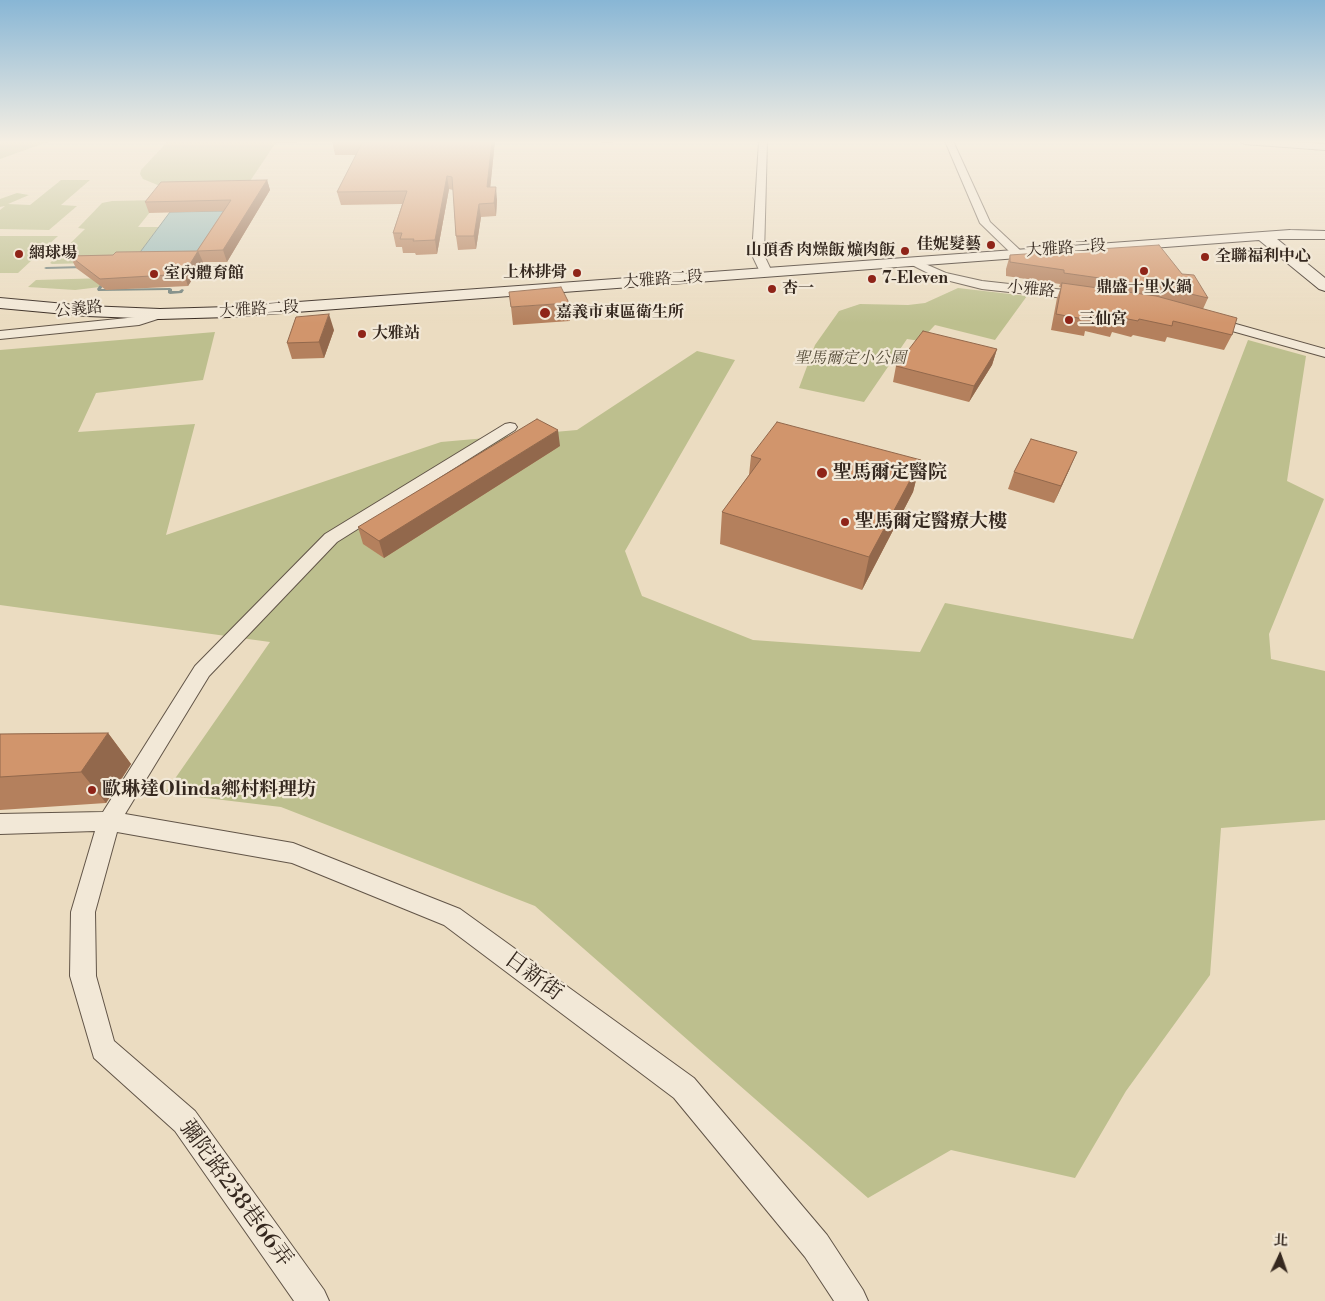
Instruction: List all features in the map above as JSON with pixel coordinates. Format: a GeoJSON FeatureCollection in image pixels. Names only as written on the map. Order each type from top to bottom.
{"type":"FeatureCollection","features":[{"type":"Feature","properties":{"kind":"main road","name":"大雅路二段"},"geometry":{"type":"LineString","coordinates":[[0,303],[87,311],[160,314],[306,307],[1262,235],[1325,235]]}},
{"type":"Feature","properties":{"kind":"main road"},"geometry":{"type":"LineString","coordinates":[[1262,235],[1325,286]]}},
{"type":"Feature","properties":{"kind":"street"},"geometry":{"type":"LineString","coordinates":[[760,202],[758,255],[766,272]]}},
{"type":"Feature","properties":{"kind":"street"},"geometry":{"type":"LineString","coordinates":[[974,202],[985,223],[1017,253]]}},
{"type":"Feature","properties":{"kind":"street","name":"小雅路"},"geometry":{"type":"LineString","coordinates":[[914,262],[942,276],[982,285],[1091,297]]}},
{"type":"Feature","properties":{"kind":"street","name":"公義路"},"geometry":{"type":"LineString","coordinates":[[0,334],[139,321],[160,314]]}},
{"type":"Feature","properties":{"kind":"street"},"geometry":{"type":"LineString","coordinates":[[1196,318],[1325,353]]}},
{"type":"Feature","properties":{"kind":"street","name":"彌陀路238巷66弄"},"geometry":{"type":"LineString","coordinates":[[313,1301],[186,1121],[103,1049],[83,976],[83,912],[109,821],[202,671],[331,538],[510,427]]}},
{"type":"Feature","properties":{"kind":"street","name":"日新街"},"geometry":{"type":"LineString","coordinates":[[0,824],[109,821],[294,853],[452,917],[684,1088],[816,1246],[851,1300]]}},
{"type":"Feature","properties":{"kind":"green space"},"geometry":{"type":"Polygon","coordinates":[[[0,202],[30,205],[34,202],[65,202],[61,205],[77,206],[49,230],[0,229],[0,210],[5,206],[0,207],[0,202]]]}},
{"type":"Feature","properties":{"kind":"green space"},"geometry":{"type":"Polygon","coordinates":[[[159,202],[138,227],[159,227],[133,262],[50,263],[85,229],[78,228],[102,203],[159,202]]]}},
{"type":"Feature","properties":{"kind":"green space","name":"網球場"},"geometry":{"type":"Polygon","coordinates":[[[0,236],[58,236],[18,273],[0,273],[0,236]]]}},
{"type":"Feature","properties":{"kind":"green space"},"geometry":{"type":"Polygon","coordinates":[[[106,278],[100,287],[75,290],[28,287],[36,280],[106,278]]]}},
{"type":"Feature","properties":{"kind":"green space","name":"聖馬爾定小公園"},"geometry":{"type":"Polygon","coordinates":[[[958,288],[1027,296],[995,340],[935,325],[920,341],[907,339],[864,402],[799,388],[815,345],[839,311],[860,304],[908,305],[925,303],[958,288]]]}},
{"type":"Feature","properties":{"kind":"green space"},"geometry":{"type":"Polygon","coordinates":[[[215,332],[203,380],[96,393],[78,432],[195,424],[166,535],[441,442],[577,430],[697,351],[735,360],[625,551],[642,596],[753,640],[920,652],[945,603],[1133,639],[1248,340],[1306,356],[1287,481],[1324,499],[1269,634],[1271,659],[1325,671],[1325,820],[1221,828],[1210,975],[1126,1091],[1075,1178],[951,1150],[868,1198],[535,906],[281,807],[165,793],[270,642],[0,605],[0,350],[215,332]]]}},
{"type":"Feature","properties":{"kind":"water"},"geometry":{"type":"Polygon","coordinates":[[[234,211],[201,262],[132,263],[170,212],[234,211]]]}},
{"type":"Feature","properties":{"kind":"building"},"geometry":{"type":"Polygon","coordinates":[[[230,202],[253,202],[223,250],[198,251],[184,274],[100,279],[70,256],[113,255],[116,252],[197,251],[230,202]]]}},
{"type":"Feature","properties":{"kind":"building"},"geometry":{"type":"Polygon","coordinates":[[[403,202],[442,202],[435,240],[413,241],[414,239],[400,239],[402,233],[393,233],[403,202]]]}},
{"type":"Feature","properties":{"kind":"building"},"geometry":{"type":"Polygon","coordinates":[[[454,202],[494,202],[479,204],[474,236],[456,236],[454,202]]]}},
{"type":"Feature","properties":{"kind":"building"},"geometry":{"type":"Polygon","coordinates":[[[1159,245],[1182,274],[1194,275],[1208,298],[1156,286],[1064,273],[1064,270],[1010,262],[1010,255],[1159,245]]]}},
{"type":"Feature","properties":{"kind":"building"},"geometry":{"type":"Polygon","coordinates":[[[1062,283],[1156,296],[1237,318],[1232,335],[1173,321],[1172,326],[1139,319],[1138,321],[1118,317],[1116,321],[1090,315],[1089,320],[1056,314],[1062,283]]]}},
{"type":"Feature","properties":{"kind":"building"},"geometry":{"type":"Polygon","coordinates":[[[561,287],[569,303],[511,307],[509,292],[561,287]]]}},
{"type":"Feature","properties":{"kind":"building"},"geometry":{"type":"Polygon","coordinates":[[[329,314],[319,342],[287,343],[296,317],[329,314]]]}},
{"type":"Feature","properties":{"kind":"building"},"geometry":{"type":"Polygon","coordinates":[[[923,331],[997,349],[974,386],[896,366],[923,331]]]}},
{"type":"Feature","properties":{"kind":"building"},"geometry":{"type":"Polygon","coordinates":[[[537,419],[558,430],[379,541],[358,527],[537,419]]]}},
{"type":"Feature","properties":{"kind":"building"},"geometry":{"type":"Polygon","coordinates":[[[777,422],[921,460],[869,557],[722,512],[761,459],[751,456],[777,422]]]}},
{"type":"Feature","properties":{"kind":"building"},"geometry":{"type":"Polygon","coordinates":[[[1031,439],[1077,452],[1061,486],[1014,472],[1031,439]]]}},
{"type":"Feature","properties":{"kind":"building"},"geometry":{"type":"Polygon","coordinates":[[[108,733],[81,772],[0,777],[0,734],[108,733]]]}},
{"type":"Feature","properties":{"kind":"waterway"},"geometry":{"type":"LineString","coordinates":[[46,268],[83,267]]}},
{"type":"Feature","properties":{"kind":"waterway"},"geometry":{"type":"LineString","coordinates":[[106,279],[100,290],[170,289],[170,293],[182,290]]}},
{"type":"Feature","properties":{"kind":"place","name":"佳妮髮藝"},"geometry":{"type":"Point","coordinates":[991,245]}},
{"type":"Feature","properties":{"kind":"place","name":"山頂香 肉燥飯 爌肉飯"},"geometry":{"type":"Point","coordinates":[905,251]}},
{"type":"Feature","properties":{"kind":"place","name":"網球場"},"geometry":{"type":"Point","coordinates":[19,254]}},
{"type":"Feature","properties":{"kind":"place","name":"全聯福利中心"},"geometry":{"type":"Point","coordinates":[1205,257]}},
{"type":"Feature","properties":{"kind":"place","name":"鼎盛十里火鍋"},"geometry":{"type":"Point","coordinates":[1144,271]}},
{"type":"Feature","properties":{"kind":"place","name":"上林排骨"},"geometry":{"type":"Point","coordinates":[577,273]}},
{"type":"Feature","properties":{"kind":"place","name":"室內體育館"},"geometry":{"type":"Point","coordinates":[154,274]}},
{"type":"Feature","properties":{"kind":"place","name":"7-Eleven"},"geometry":{"type":"Point","coordinates":[872,279]}},
{"type":"Feature","properties":{"kind":"place","name":"杏一"},"geometry":{"type":"Point","coordinates":[772,289]}},
{"type":"Feature","properties":{"kind":"place","name":"嘉義市東區衛生所"},"geometry":{"type":"Point","coordinates":[545,313]}},
{"type":"Feature","properties":{"kind":"place","name":"三仙宮"},"geometry":{"type":"Point","coordinates":[1069,320]}},
{"type":"Feature","properties":{"kind":"place","name":"大雅站"},"geometry":{"type":"Point","coordinates":[362,334]}},
{"type":"Feature","properties":{"kind":"place","name":"聖馬爾定醫院"},"geometry":{"type":"Point","coordinates":[822,473]}},
{"type":"Feature","properties":{"kind":"place","name":"聖馬爾定醫療大樓"},"geometry":{"type":"Point","coordinates":[845,522]}},
{"type":"Feature","properties":{"kind":"place","name":"歐琳達Olinda鄉村料理坊"},"geometry":{"type":"Point","coordinates":[92,790]}}]}
